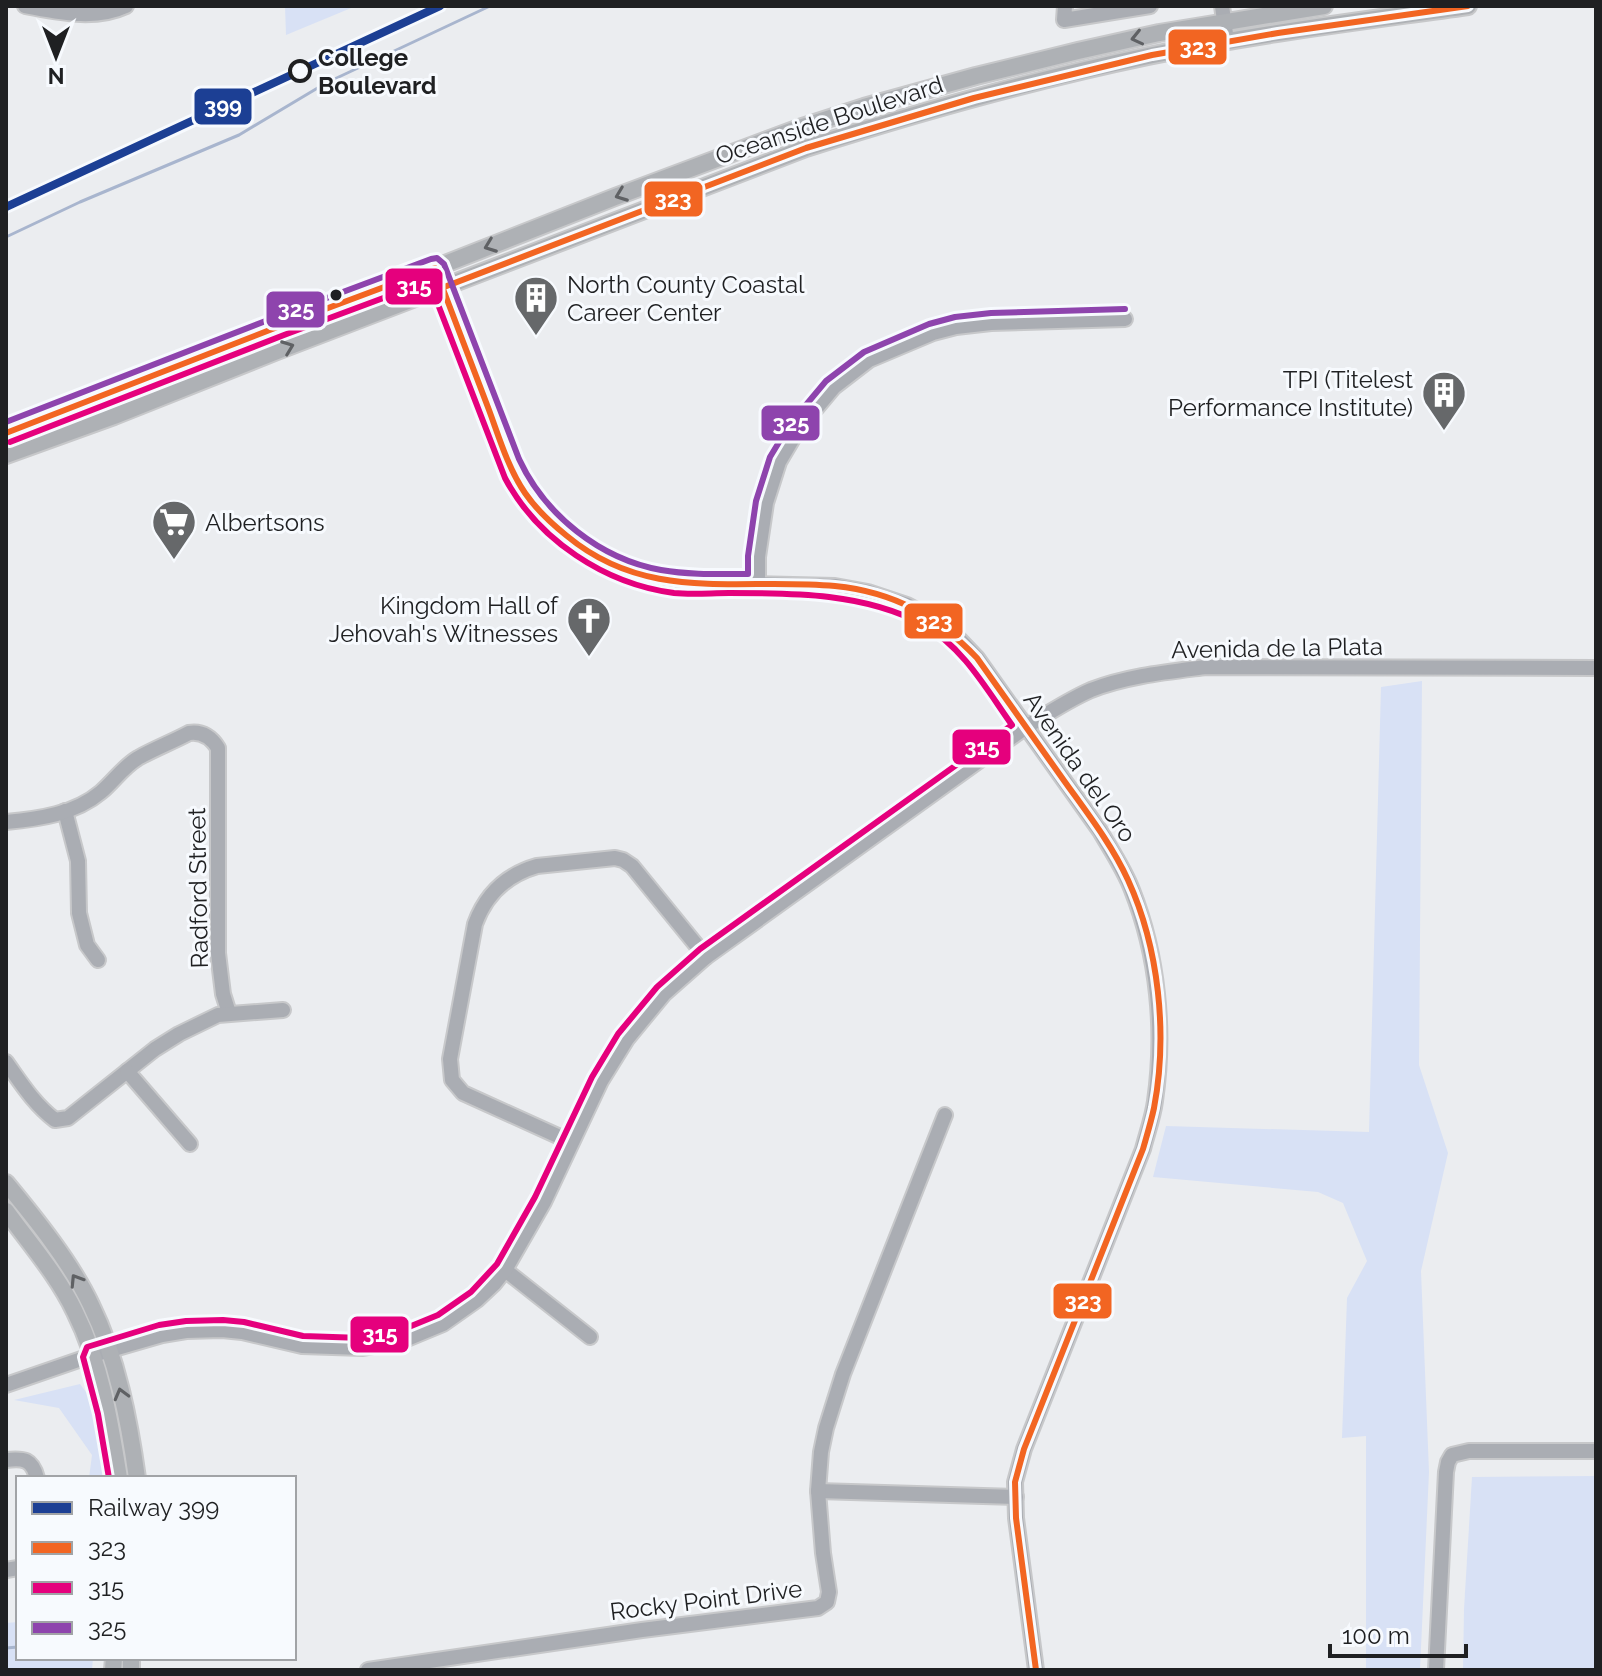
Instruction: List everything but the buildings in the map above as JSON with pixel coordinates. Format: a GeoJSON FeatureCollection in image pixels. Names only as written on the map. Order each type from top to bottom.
{"type":"FeatureCollection","features":[{"type":"Feature","properties":{"kind":"main road","name":"Oceanside Boulevard"},"geometry":{"type":"LineString","coordinates":[[6,433],[799,128],[976,76],[1159,33],[1223,14],[1324,6]]}},
{"type":"Feature","properties":{"kind":"main road","name":"Oceanside Boulevard"},"geometry":{"type":"LineString","coordinates":[[6,455],[806,148],[861,130],[974,98],[1149,56],[1468,6]]}},
{"type":"Feature","properties":{"kind":"main road"},"geometry":{"type":"LineString","coordinates":[[169,394],[170,388],[178,381],[241,353],[272,329]]}},
{"type":"Feature","properties":{"kind":"main road"},"geometry":{"type":"LineString","coordinates":[[66,434],[86,415],[160,386],[163,371]]}},
{"type":"Feature","properties":{"kind":"main road"},"geometry":{"type":"LineString","coordinates":[[6,1183],[91,1303],[110,1350],[125,1408],[137,1476]]}},
{"type":"Feature","properties":{"kind":"main road"},"geometry":{"type":"LineString","coordinates":[[6,1211],[75,1311],[93,1355],[108,1412],[119,1476]]}},
{"type":"Feature","properties":{"kind":"street"},"geometry":{"type":"LineString","coordinates":[[25,6],[89,15],[126,6]]}},
{"type":"Feature","properties":{"kind":"street"},"geometry":{"type":"LineString","coordinates":[[1065,6],[1064,20],[1150,6]]}},
{"type":"Feature","properties":{"kind":"street"},"geometry":{"type":"LineString","coordinates":[[1223,14],[1227,42]]}},
{"type":"Feature","properties":{"kind":"street","name":"Avenida del Oro"},"geometry":{"type":"LineString","coordinates":[[435,268],[509,462],[525,493],[555,526],[584,550],[616,567],[642,576],[675,582],[835,586],[868,592],[907,605],[934,619],[977,658],[1100,831],[1132,889],[1150,947],[1159,1002],[1155,1104],[1143,1149],[1024,1449],[1015,1482],[1016,1518],[1036,1670]]}},
{"type":"Feature","properties":{"kind":"street"},"geometry":{"type":"LineString","coordinates":[[758,584],[758,557],[766,503],[779,462],[798,430],[834,387],[869,360],[933,333],[956,327],[1125,319]]}},
{"type":"Feature","properties":{"kind":"street","name":"Avenida de la Plata"},"geometry":{"type":"LineString","coordinates":[[6,1385],[93,1355],[186,1331],[222,1330],[295,1345],[363,1348],[402,1341],[443,1324],[477,1300],[505,1270],[544,1202],[601,1081],[627,1039],[664,994],[706,957],[1026,727],[1091,690],[1118,681],[1206,667],[1596,668]]}},
{"type":"Feature","properties":{"kind":"street","name":"Radford Street"},"geometry":{"type":"LineString","coordinates":[[65,811],[98,794],[125,767],[140,757],[189,733],[207,735],[214,741],[218,748],[218,953],[223,994],[229,1013]]}},
{"type":"Feature","properties":{"kind":"street"},"geometry":{"type":"LineString","coordinates":[[6,822],[42,818],[65,811],[78,861],[79,913],[87,945],[98,960]]}},
{"type":"Feature","properties":{"kind":"street"},"geometry":{"type":"LineString","coordinates":[[571,1142],[463,1093],[452,1080],[450,1059],[475,924],[491,894],[505,880],[525,869],[615,858],[623,860],[635,870],[706,957]]}},
{"type":"Feature","properties":{"kind":"street"},"geometry":{"type":"LineString","coordinates":[[6,1062],[45,1112],[55,1120],[68,1118],[155,1049],[179,1034],[218,1015],[283,1010]]}},
{"type":"Feature","properties":{"kind":"street"},"geometry":{"type":"LineString","coordinates":[[127,1071],[190,1144]]}},
{"type":"Feature","properties":{"kind":"street","name":"Rocky Point Drive"},"geometry":{"type":"LineString","coordinates":[[368,1670],[466,1663],[642,1630],[818,1608],[827,1602],[829,1592],[818,1491],[821,1452],[830,1413],[945,1115]]}},
{"type":"Feature","properties":{"kind":"street"},"geometry":{"type":"LineString","coordinates":[[505,1270],[590,1337]]}},
{"type":"Feature","properties":{"kind":"street"},"geometry":{"type":"LineString","coordinates":[[1436,1670],[1446,1472],[1452,1455],[1469,1451],[1596,1451]]}},
{"type":"Feature","properties":{"kind":"street"},"geometry":{"type":"LineString","coordinates":[[6,1460],[27,1460],[34,1467],[36,1476]]}},
{"type":"Feature","properties":{"kind":"street"},"geometry":{"type":"LineString","coordinates":[[818,1491],[1016,1497]]}},
{"type":"Feature","properties":{"kind":"shaded area"},"geometry":{"type":"Polygon","coordinates":[[[285,6],[356,6],[286,35],[285,6]]]}},
{"type":"Feature","properties":{"kind":"shaded area"},"geometry":{"type":"Polygon","coordinates":[[[1422,681],[1419,1065],[1448,1153],[1421,1271],[1429,1472],[1420,1670],[1366,1670],[1366,1436],[1342,1438],[1347,1298],[1367,1261],[1343,1203],[1318,1192],[1153,1177],[1166,1126],[1369,1132],[1381,687],[1422,681]]]}},
{"type":"Feature","properties":{"kind":"shaded area"},"geometry":{"type":"Polygon","coordinates":[[[80,1384],[89,1396],[106,1476],[89,1476],[92,1455],[59,1408],[14,1400],[80,1384]]]}},
{"type":"Feature","properties":{"kind":"shaded area"},"geometry":{"type":"Polygon","coordinates":[[[1596,1476],[1596,1670],[1463,1670],[1472,1477],[1596,1476]]]}},
{"type":"Feature","properties":{"kind":"shaded area"},"geometry":{"type":"Polygon","coordinates":[[[16,1622],[16,1660],[93,1660],[92,1670],[6,1670],[6,1623],[16,1622]]]}},
{"type":"Feature","properties":{"kind":"waterway"},"geometry":{"type":"LineString","coordinates":[[6,237],[239,135],[326,83],[490,6]]}},
{"type":"Feature","properties":{"kind":"waterway"},"geometry":{"type":"LineString","coordinates":[[6,1648],[16,1647]]}},
{"type":"Feature","properties":{"kind":"rail line","name":"399"},"geometry":{"type":"LineString","coordinates":[[6,207],[440,6]]}},
{"type":"Feature","properties":{"kind":"transit line","name":"323"},"geometry":{"type":"LineString","coordinates":[[418,297],[806,148],[974,98],[1152,55],[1278,33],[1468,6]]}},
{"type":"Feature","properties":{"kind":"transit line","name":"325"},"geometry":{"type":"LineString","coordinates":[[6,422],[437,258],[444,264],[519,459],[530,479],[559,516],[596,545],[638,564],[683,573],[748,574],[756,501],[770,457],[790,424],[826,381],[864,352],[929,324],[955,317],[1125,309]]}},
{"type":"Feature","properties":{"kind":"transit line","name":"323"},"geometry":{"type":"LineString","coordinates":[[6,433],[435,268],[514,473],[534,505],[567,536],[598,557],[630,571],[663,579],[696,583],[835,586],[876,594],[930,618],[977,658],[1091,818],[1122,867],[1147,934],[1154,963],[1160,1021],[1158,1080],[1143,1149],[1024,1449],[1015,1482],[1016,1518],[1036,1670]]}},
{"type":"Feature","properties":{"kind":"transit line","name":"315"},"geometry":{"type":"LineString","coordinates":[[10,442],[429,281],[505,478],[536,521],[576,555],[623,580],[674,593],[829,597],[878,606],[901,614],[924,625],[951,645],[1012,725],[700,949],[657,987],[618,1034],[592,1077],[535,1197],[497,1264],[471,1292],[438,1315],[399,1331],[362,1338],[303,1336],[244,1322],[186,1321],[159,1325],[87,1347],[83,1357],[98,1414],[109,1476]]}},
{"type":"Feature","properties":{"kind":"place","name":"College Boulevard"},"geometry":{"type":"Point","coordinates":[300,71]}},
{"type":"Feature","properties":{"kind":"place","name":"North County Coastal Career Center"},"geometry":{"type":"Point","coordinates":[536,337]}},
{"type":"Feature","properties":{"kind":"place","name":"TPI (Titelest Performance Institute)"},"geometry":{"type":"Point","coordinates":[1444,432]}},
{"type":"Feature","properties":{"kind":"place","name":"Albertsons"},"geometry":{"type":"Point","coordinates":[174,561]}},
{"type":"Feature","properties":{"kind":"place","name":"Kingdom Hall of Jehovah's Witnesses"},"geometry":{"type":"Point","coordinates":[589,658]}}]}
